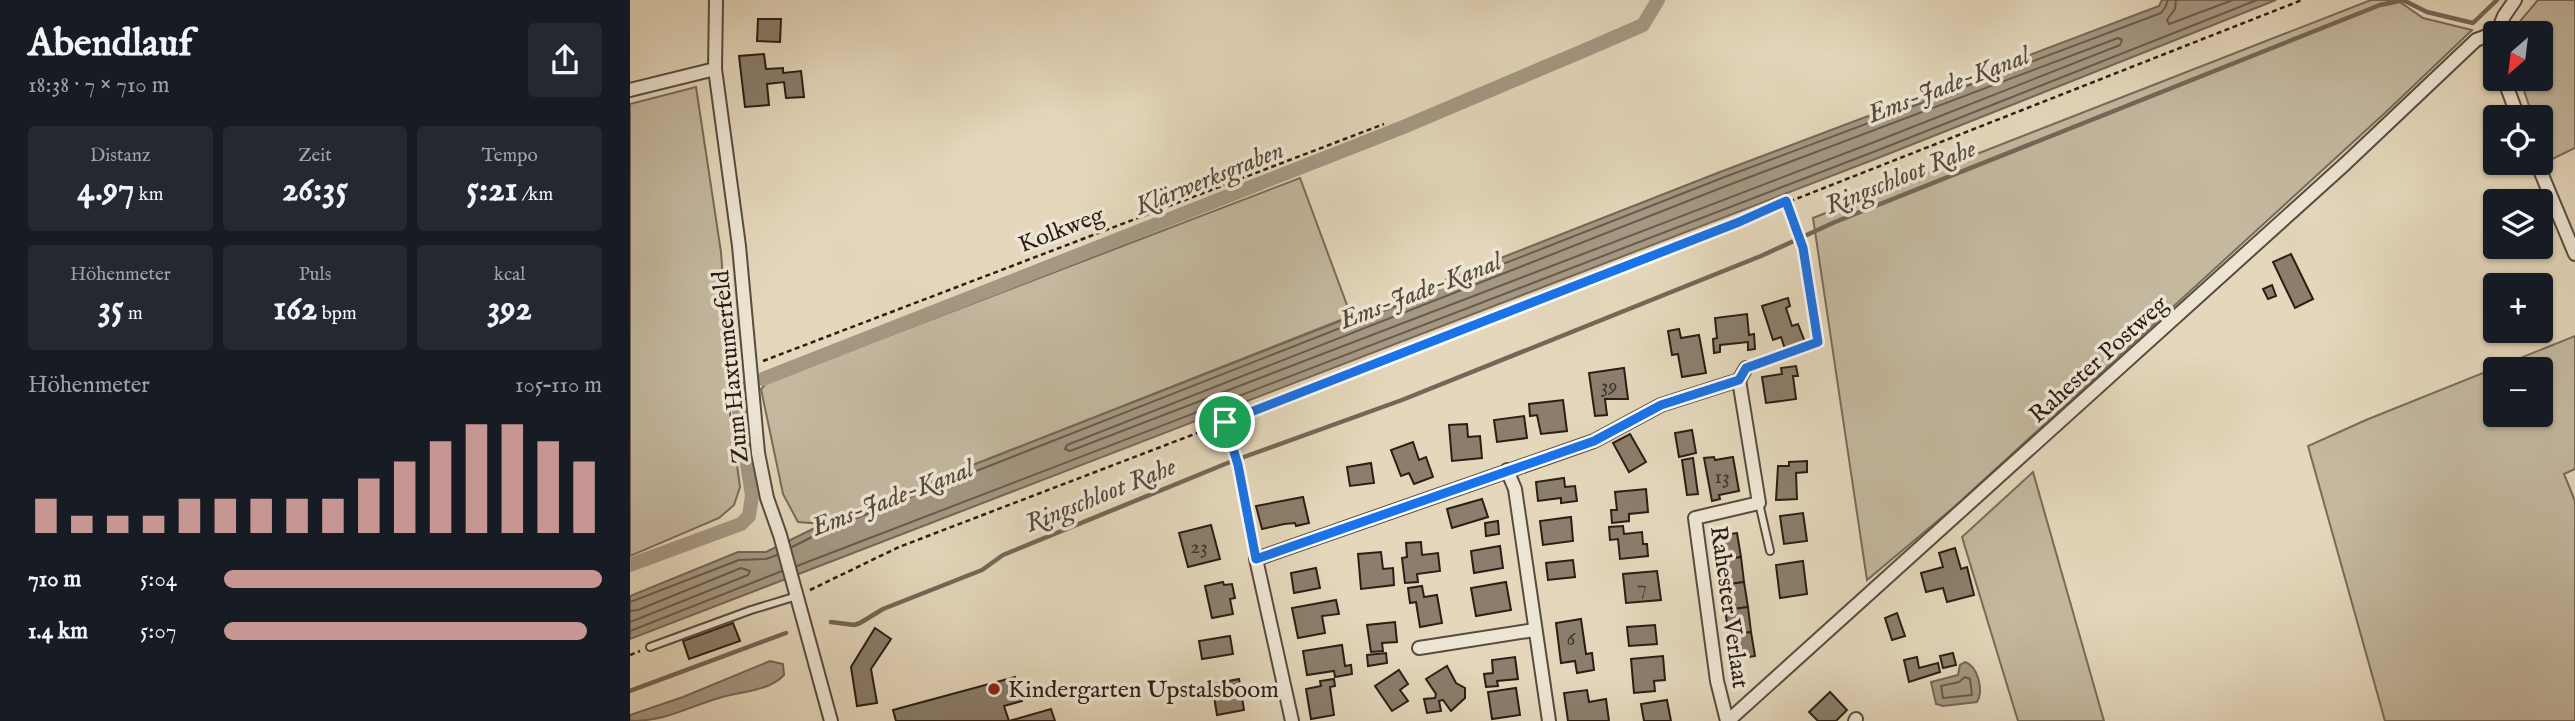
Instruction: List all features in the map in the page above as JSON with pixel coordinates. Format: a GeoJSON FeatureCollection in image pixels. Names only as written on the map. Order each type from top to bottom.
{"type":"FeatureCollection","features":[{"type":"Feature","properties":{"kind":"street","name":"Zum Haxtumerfeld"},"geometry":{"type":"LineString","coordinates":[[716,0],[715,69],[739,246],[758,453],[767,498],[780,535],[831,721]]}},
{"type":"Feature","properties":{"kind":"street"},"geometry":{"type":"LineString","coordinates":[[2504,21],[2515,0]]}},
{"type":"Feature","properties":{"kind":"street","name":"Rahester Postweg"},"geometry":{"type":"LineString","coordinates":[[1728,721],[2345,164],[2476,40],[2483,38]]}},
{"type":"Feature","properties":{"kind":"street"},"geometry":{"type":"LineString","coordinates":[[630,90],[715,69]]}},
{"type":"Feature","properties":{"kind":"street"},"geometry":{"type":"LineString","coordinates":[[2542,175],[2575,254]]}},
{"type":"Feature","properties":{"kind":"street"},"geometry":{"type":"LineString","coordinates":[[1292,721],[1256,559],[1594,441],[1661,405],[1739,380],[1746,368]]}},
{"type":"Feature","properties":{"kind":"street","name":"Rahester Verlaat"},"geometry":{"type":"LineString","coordinates":[[1728,721],[1717,681],[1695,518],[1759,503],[1739,380]]}},
{"type":"Feature","properties":{"kind":"street"},"geometry":{"type":"LineString","coordinates":[[1507,470],[1516,489],[1549,721]]}},
{"type":"Feature","properties":{"kind":"street"},"geometry":{"type":"LineString","coordinates":[[1419,648],[1534,630]]}},
{"type":"Feature","properties":{"kind":"lane"},"geometry":{"type":"LineString","coordinates":[[1759,503],[1770,551]]}},
{"type":"Feature","properties":{"kind":"lane"},"geometry":{"type":"LineString","coordinates":[[649,647],[797,596]]}},
{"type":"Feature","properties":{"kind":"path"},"geometry":{"type":"LineString","coordinates":[[797,596],[899,547],[1739,222],[1786,201],[2302,0]]}},
{"type":"Feature","properties":{"kind":"path","name":"Kolkweg"},"geometry":{"type":"LineString","coordinates":[[750,367],[1384,124]]}},
{"type":"Feature","properties":{"kind":"path"},"geometry":{"type":"LineString","coordinates":[[1746,368],[1818,342],[1803,248],[1786,201]]}},
{"type":"Feature","properties":{"kind":"path"},"geometry":{"type":"LineString","coordinates":[[1225,422],[1238,465],[1256,559]]}},
{"type":"Feature","properties":{"kind":"shaded area"},"geometry":{"type":"Polygon","coordinates":[[[2371,0],[2397,0],[2423,18],[2472,30],[1953,508],[1867,580],[1813,218],[2371,0]]]}},
{"type":"Feature","properties":{"kind":"shaded area"},"geometry":{"type":"Polygon","coordinates":[[[2538,0],[2575,0],[2575,148],[2553,159],[2553,105],[2529,105],[2524,91],[2553,91],[2553,21],[2521,20],[2538,0]]]}},
{"type":"Feature","properties":{"kind":"shaded area"},"geometry":{"type":"Polygon","coordinates":[[[696,87],[721,252],[727,338],[727,391],[740,487],[734,505],[719,518],[630,556],[630,104],[696,87]]]}},
{"type":"Feature","properties":{"kind":"shaded area"},"geometry":{"type":"Polygon","coordinates":[[[1300,178],[1351,316],[823,524],[798,522],[783,494],[761,389],[768,382],[1300,178]]]}},
{"type":"Feature","properties":{"kind":"shaded area"},"geometry":{"type":"Polygon","coordinates":[[[2575,336],[2575,469],[2564,474],[2575,501],[2575,721],[2385,721],[2308,446],[2483,373],[2483,427],[2553,427],[2553,357],[2523,357],[2575,336]]]}},
{"type":"Feature","properties":{"kind":"shaded area"},"geometry":{"type":"Polygon","coordinates":[[[2033,472],[2104,721],[2018,721],[1962,537],[2033,472]]]}},
{"type":"Feature","properties":{"kind":"water","name":"Ems-Jade-Kanal"},"geometry":{"type":"Polygon","coordinates":[[[2162,0],[2276,0],[1883,156],[630,639],[630,596],[738,552],[766,552],[823,524],[1720,172],[2159,6],[2162,0]]]}},
{"type":"Feature","properties":{"kind":"water"},"geometry":{"type":"Polygon","coordinates":[[[770,661],[783,664],[784,675],[770,685],[665,716],[630,721],[630,715],[683,697],[770,661]]]}},
{"type":"Feature","properties":{"kind":"water"},"geometry":{"type":"Polygon","coordinates":[[[1965,662],[1970,664],[1978,679],[1980,692],[1977,702],[1943,706],[1936,704],[1931,682],[1958,675],[1960,665],[1965,662]]]}},
{"type":"Feature","properties":{"kind":"building"},"geometry":{"type":"Polygon","coordinates":[[[758,19],[781,19],[780,42],[757,41],[758,19]]]}},
{"type":"Feature","properties":{"kind":"building"},"geometry":{"type":"Polygon","coordinates":[[[764,54],[766,69],[783,68],[783,73],[801,71],[804,97],[786,98],[784,82],[767,84],[769,105],[745,107],[739,56],[764,54]]]}},
{"type":"Feature","properties":{"kind":"building"},"geometry":{"type":"Polygon","coordinates":[[[2291,254],[2313,299],[2295,308],[2273,262],[2291,254]]]}},
{"type":"Feature","properties":{"kind":"building"},"geometry":{"type":"Polygon","coordinates":[[[2272,285],[2276,296],[2268,299],[2263,289],[2272,285]]]}},
{"type":"Feature","properties":{"kind":"building"},"geometry":{"type":"Polygon","coordinates":[[[1788,298],[1790,306],[1786,308],[1792,326],[1798,324],[1806,345],[1786,352],[1781,337],[1773,340],[1762,306],[1788,298]]]}},
{"type":"Feature","properties":{"kind":"building"},"geometry":{"type":"Polygon","coordinates":[[[1747,314],[1749,335],[1754,334],[1755,349],[1748,350],[1748,342],[1720,345],[1720,352],[1714,353],[1713,339],[1717,338],[1715,318],[1747,314]]]}},
{"type":"Feature","properties":{"kind":"building"},"geometry":{"type":"Polygon","coordinates":[[[1679,329],[1681,338],[1699,335],[1706,373],[1682,377],[1678,354],[1672,355],[1668,331],[1679,329]]]}},
{"type":"Feature","properties":{"kind":"building"},"geometry":{"type":"Polygon","coordinates":[[[1796,366],[1798,376],[1793,376],[1796,399],[1766,403],[1762,377],[1782,374],[1781,368],[1796,366]]]}},
{"type":"Feature","properties":{"kind":"building"},"geometry":{"type":"Polygon","coordinates":[[[1624,368],[1628,399],[1605,399],[1607,415],[1595,416],[1589,373],[1624,368]]]}},
{"type":"Feature","properties":{"kind":"building"},"geometry":{"type":"Polygon","coordinates":[[[1563,400],[1567,431],[1541,434],[1537,415],[1530,416],[1529,404],[1563,400]]]}},
{"type":"Feature","properties":{"kind":"building"},"geometry":{"type":"Polygon","coordinates":[[[1524,416],[1527,438],[1497,442],[1494,420],[1524,416]]]}},
{"type":"Feature","properties":{"kind":"building"},"geometry":{"type":"Polygon","coordinates":[[[1467,424],[1468,437],[1480,436],[1482,458],[1452,461],[1449,425],[1467,424]]]}},
{"type":"Feature","properties":{"kind":"building"},"geometry":{"type":"Polygon","coordinates":[[[1692,430],[1696,453],[1679,457],[1675,433],[1692,430]]]}},
{"type":"Feature","properties":{"kind":"building"},"geometry":{"type":"Polygon","coordinates":[[[1630,434],[1646,462],[1629,472],[1613,443],[1630,434]]]}},
{"type":"Feature","properties":{"kind":"building"},"geometry":{"type":"Polygon","coordinates":[[[1413,442],[1419,460],[1426,457],[1433,477],[1414,484],[1409,473],[1401,476],[1391,450],[1413,442]]]}},
{"type":"Feature","properties":{"kind":"building"},"geometry":{"type":"Polygon","coordinates":[[[1714,457],[1715,460],[1733,457],[1739,491],[1719,495],[1720,499],[1712,501],[1704,458],[1714,457]]]}},
{"type":"Feature","properties":{"kind":"building"},"geometry":{"type":"Polygon","coordinates":[[[1693,458],[1698,494],[1687,495],[1682,460],[1693,458]]]}},
{"type":"Feature","properties":{"kind":"building"},"geometry":{"type":"Polygon","coordinates":[[[1807,461],[1807,472],[1796,473],[1797,499],[1776,500],[1778,466],[1807,461]]]}},
{"type":"Feature","properties":{"kind":"building"},"geometry":{"type":"Polygon","coordinates":[[[1371,463],[1374,483],[1350,486],[1347,467],[1371,463]]]}},
{"type":"Feature","properties":{"kind":"building"},"geometry":{"type":"Polygon","coordinates":[[[1564,478],[1565,487],[1575,486],[1577,501],[1561,503],[1561,498],[1538,501],[1536,482],[1564,478]]]}},
{"type":"Feature","properties":{"kind":"building"},"geometry":{"type":"Polygon","coordinates":[[[1646,489],[1648,512],[1629,514],[1629,521],[1612,523],[1611,510],[1617,510],[1615,492],[1646,489]]]}},
{"type":"Feature","properties":{"kind":"building"},"geometry":{"type":"Polygon","coordinates":[[[1303,497],[1309,523],[1296,526],[1295,523],[1284,524],[1262,529],[1256,506],[1303,497]]]}},
{"type":"Feature","properties":{"kind":"building"},"geometry":{"type":"Polygon","coordinates":[[[1482,499],[1488,517],[1452,528],[1447,509],[1482,499]]]}},
{"type":"Feature","properties":{"kind":"building"},"geometry":{"type":"Polygon","coordinates":[[[1803,513],[1807,541],[1784,544],[1780,516],[1803,513]]]}},
{"type":"Feature","properties":{"kind":"building"},"geometry":{"type":"Polygon","coordinates":[[[1571,517],[1573,541],[1543,545],[1540,521],[1571,517]]]}},
{"type":"Feature","properties":{"kind":"building"},"geometry":{"type":"Polygon","coordinates":[[[1498,521],[1499,534],[1486,536],[1485,523],[1498,521]]]}},
{"type":"Feature","properties":{"kind":"building"},"geometry":{"type":"Polygon","coordinates":[[[1211,525],[1220,559],[1188,567],[1179,533],[1211,525]]]}},
{"type":"Feature","properties":{"kind":"building"},"geometry":{"type":"Polygon","coordinates":[[[1623,526],[1624,534],[1642,532],[1648,556],[1620,559],[1618,539],[1610,540],[1609,527],[1623,526]]]}},
{"type":"Feature","properties":{"kind":"building"},"geometry":{"type":"Polygon","coordinates":[[[1737,533],[1741,557],[1718,561],[1715,536],[1737,533]]]}},
{"type":"Feature","properties":{"kind":"building"},"geometry":{"type":"Polygon","coordinates":[[[1421,542],[1422,555],[1438,553],[1440,571],[1417,574],[1418,582],[1405,583],[1402,558],[1407,557],[1406,543],[1421,542]]]}},
{"type":"Feature","properties":{"kind":"building"},"geometry":{"type":"Polygon","coordinates":[[[1500,546],[1503,568],[1474,573],[1471,551],[1500,546]]]}},
{"type":"Feature","properties":{"kind":"building"},"geometry":{"type":"Polygon","coordinates":[[[1955,548],[1961,569],[1967,567],[1974,595],[1947,602],[1943,588],[1926,592],[1921,573],[1943,567],[1939,553],[1955,548]]]}},
{"type":"Feature","properties":{"kind":"building"},"geometry":{"type":"Polygon","coordinates":[[[1381,552],[1383,569],[1393,568],[1394,585],[1361,589],[1358,554],[1381,552]]]}},
{"type":"Feature","properties":{"kind":"building"},"geometry":{"type":"Polygon","coordinates":[[[1741,557],[1744,582],[1722,585],[1718,561],[1741,557]]]}},
{"type":"Feature","properties":{"kind":"building"},"geometry":{"type":"Polygon","coordinates":[[[1573,560],[1575,577],[1548,580],[1546,563],[1573,560]]]}},
{"type":"Feature","properties":{"kind":"building"},"geometry":{"type":"Polygon","coordinates":[[[1803,561],[1807,594],[1780,598],[1776,565],[1803,561]]]}},
{"type":"Feature","properties":{"kind":"building"},"geometry":{"type":"Polygon","coordinates":[[[1316,568],[1320,588],[1294,593],[1291,573],[1316,568]]]}},
{"type":"Feature","properties":{"kind":"building"},"geometry":{"type":"Polygon","coordinates":[[[1657,571],[1661,600],[1626,603],[1623,574],[1657,571]]]}},
{"type":"Feature","properties":{"kind":"building"},"geometry":{"type":"Polygon","coordinates":[[[1223,582],[1224,585],[1232,584],[1235,598],[1230,599],[1233,614],[1212,618],[1205,586],[1223,582]]]}},
{"type":"Feature","properties":{"kind":"building"},"geometry":{"type":"Polygon","coordinates":[[[1506,582],[1511,610],[1476,616],[1471,588],[1506,582]]]}},
{"type":"Feature","properties":{"kind":"building"},"geometry":{"type":"Polygon","coordinates":[[[1744,582],[1748,607],[1725,610],[1722,585],[1744,582]]]}},
{"type":"Feature","properties":{"kind":"building"},"geometry":{"type":"Polygon","coordinates":[[[1422,586],[1424,597],[1437,595],[1442,623],[1420,627],[1416,602],[1410,603],[1408,588],[1422,586]]]}},
{"type":"Feature","properties":{"kind":"building"},"geometry":{"type":"Polygon","coordinates":[[[1336,600],[1339,614],[1322,616],[1325,633],[1298,638],[1292,608],[1336,600]]]}},
{"type":"Feature","properties":{"kind":"building"},"geometry":{"type":"Polygon","coordinates":[[[1748,607],[1751,632],[1729,635],[1725,610],[1748,607]]]}},
{"type":"Feature","properties":{"kind":"building"},"geometry":{"type":"Polygon","coordinates":[[[1897,613],[1905,636],[1892,640],[1885,618],[1897,613]]]}},
{"type":"Feature","properties":{"kind":"building"},"geometry":{"type":"Polygon","coordinates":[[[1581,619],[1586,654],[1592,653],[1594,670],[1577,673],[1575,661],[1561,663],[1556,623],[1581,619]]]}},
{"type":"Feature","properties":{"kind":"building"},"geometry":{"type":"Polygon","coordinates":[[[1395,622],[1397,642],[1382,643],[1383,651],[1371,652],[1367,625],[1395,622]]]}},
{"type":"Feature","properties":{"kind":"building"},"geometry":{"type":"Polygon","coordinates":[[[733,623],[740,641],[689,659],[683,641],[733,623]]]}},
{"type":"Feature","properties":{"kind":"building"},"geometry":{"type":"Polygon","coordinates":[[[1655,625],[1657,644],[1629,646],[1627,627],[1655,625]]]}},
{"type":"Feature","properties":{"kind":"building"},"geometry":{"type":"Polygon","coordinates":[[[875,628],[891,639],[871,669],[877,703],[857,706],[851,667],[875,628]]]}},
{"type":"Feature","properties":{"kind":"building"},"geometry":{"type":"Polygon","coordinates":[[[1751,632],[1755,656],[1732,660],[1729,635],[1751,632]]]}},
{"type":"Feature","properties":{"kind":"building"},"geometry":{"type":"Polygon","coordinates":[[[1230,636],[1233,654],[1202,659],[1199,641],[1230,636]]]}},
{"type":"Feature","properties":{"kind":"building"},"geometry":{"type":"Polygon","coordinates":[[[1342,645],[1345,666],[1351,665],[1352,674],[1335,677],[1334,671],[1307,675],[1303,651],[1342,645]]]}},
{"type":"Feature","properties":{"kind":"building"},"geometry":{"type":"Polygon","coordinates":[[[1386,653],[1387,663],[1368,666],[1367,655],[1386,653]]]}},
{"type":"Feature","properties":{"kind":"building"},"geometry":{"type":"Polygon","coordinates":[[[1953,653],[1956,665],[1943,668],[1940,656],[1953,653]]]}},
{"type":"Feature","properties":{"kind":"building"},"geometry":{"type":"Polygon","coordinates":[[[1663,656],[1665,680],[1654,681],[1655,691],[1634,693],[1631,659],[1663,656]]]}},
{"type":"Feature","properties":{"kind":"building"},"geometry":{"type":"Polygon","coordinates":[[[1515,657],[1518,679],[1497,681],[1498,686],[1486,687],[1484,674],[1493,673],[1492,660],[1515,657]]]}},
{"type":"Feature","properties":{"kind":"building"},"geometry":{"type":"Polygon","coordinates":[[[1917,657],[1919,668],[1938,663],[1940,672],[1909,682],[1904,660],[1917,657]]]}},
{"type":"Feature","properties":{"kind":"building"},"geometry":{"type":"Polygon","coordinates":[[[1447,666],[1456,683],[1465,688],[1465,698],[1451,711],[1443,700],[1439,701],[1441,711],[1427,713],[1424,699],[1435,698],[1436,694],[1426,679],[1447,666]]]}},
{"type":"Feature","properties":{"kind":"building"},"geometry":{"type":"Polygon","coordinates":[[[1399,670],[1408,684],[1400,690],[1408,701],[1392,711],[1375,686],[1399,670]]]}},
{"type":"Feature","properties":{"kind":"building","name":"Kindergarten Upstalsboom"},"geometry":{"type":"Polygon","coordinates":[[[1015,677],[1022,701],[1004,706],[1009,721],[896,721],[893,710],[1015,677]]]}},
{"type":"Feature","properties":{"kind":"building"},"geometry":{"type":"Polygon","coordinates":[[[1239,679],[1244,710],[1217,715],[1212,684],[1239,679]]]}},
{"type":"Feature","properties":{"kind":"building"},"geometry":{"type":"Polygon","coordinates":[[[1334,679],[1335,686],[1330,687],[1334,715],[1311,719],[1306,689],[1321,686],[1320,681],[1334,679]]]}},
{"type":"Feature","properties":{"kind":"building"},"geometry":{"type":"Polygon","coordinates":[[[1516,688],[1520,715],[1492,719],[1488,692],[1516,688]]]}},
{"type":"Feature","properties":{"kind":"building"},"geometry":{"type":"Polygon","coordinates":[[[1587,690],[1589,702],[1606,699],[1609,721],[1568,721],[1564,693],[1587,690]]]}},
{"type":"Feature","properties":{"kind":"building"},"geometry":{"type":"Polygon","coordinates":[[[1830,692],[1847,710],[1836,721],[1818,721],[1809,712],[1830,692]]]}},
{"type":"Feature","properties":{"kind":"building"},"geometry":{"type":"Polygon","coordinates":[[[1667,700],[1671,721],[1644,721],[1641,704],[1667,700]]]}},
{"type":"Feature","properties":{"kind":"building"},"geometry":{"type":"Polygon","coordinates":[[[1051,709],[1055,721],[1009,721],[1051,709]]]}},
{"type":"Feature","properties":{"kind":"waterway","name":"Klärwerksgraben"},"geometry":{"type":"LineString","coordinates":[[763,379],[1401,128],[1590,48],[1643,25],[1658,0]]}},
{"type":"Feature","properties":{"kind":"waterway"},"geometry":{"type":"LineString","coordinates":[[2403,0],[2427,12],[2473,23],[2497,0]]}},
{"type":"Feature","properties":{"kind":"waterway","name":"Ringschloot Rahe"},"geometry":{"type":"LineString","coordinates":[[831,622],[854,625],[860,623],[883,609],[982,570],[1003,555],[1230,462],[1402,400],[1761,256],[1835,222],[2380,5],[2404,0]]}},
{"type":"Feature","properties":{"kind":"waterway","name":"Klärwerksgraben"},"geometry":{"type":"LineString","coordinates":[[630,565],[741,524],[749,516],[752,496],[736,391],[741,388]]}},
{"type":"Feature","properties":{"kind":"waterway"},"geometry":{"type":"LineString","coordinates":[[630,691],[786,633]]}},
{"type":"Feature","properties":{"kind":"place","name":"Kindergarten Upstalsboom"},"geometry":{"type":"Point","coordinates":[994,689]}},
{"type":"Feature","properties":{"kind":"route"},"geometry":{"type":"LineString","coordinates":[[1786,201],[1803,248],[1818,342],[1789,355],[1746,368],[1739,380],[1661,405],[1594,441],[1256,559],[1238,465],[1225,422],[1739,222],[1786,201]]}}]}
